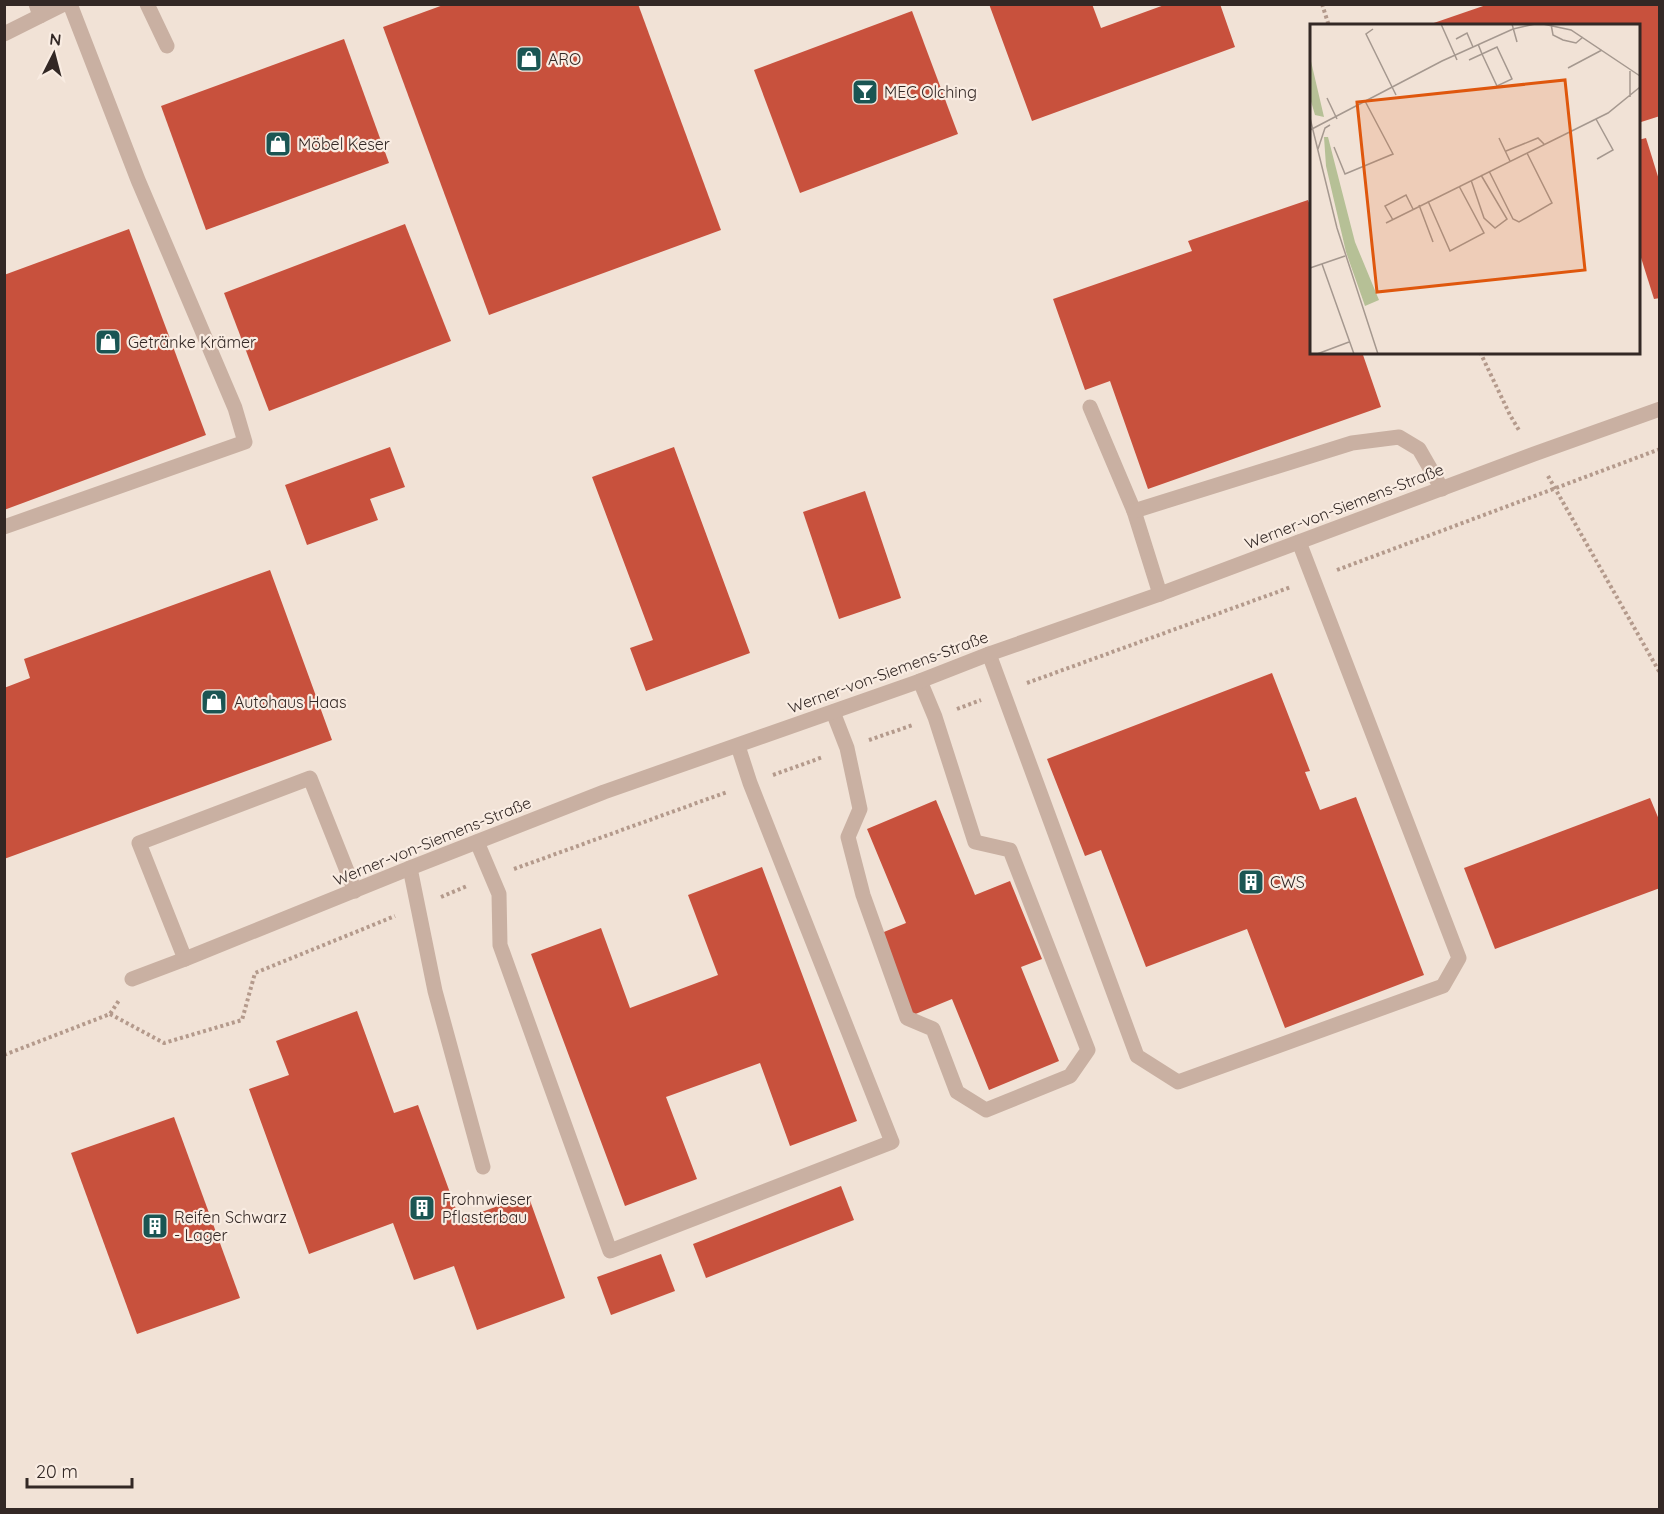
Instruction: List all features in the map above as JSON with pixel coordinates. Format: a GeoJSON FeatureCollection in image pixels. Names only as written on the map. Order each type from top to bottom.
{"type":"FeatureCollection","features":[{"type":"Feature","properties":{"kind":"street"},"geometry":{"type":"LineString","coordinates":[[4,34],[38,10],[64,4]]}},
{"type":"Feature","properties":{"kind":"street"},"geometry":{"type":"LineString","coordinates":[[4,527],[245,442],[235,408],[138,180],[70,4]]}},
{"type":"Feature","properties":{"kind":"street"},"geometry":{"type":"LineString","coordinates":[[147,4],[167,46]]}},
{"type":"Feature","properties":{"kind":"street"},"geometry":{"type":"LineString","coordinates":[[1090,407],[1134,511],[1160,594]]}},
{"type":"Feature","properties":{"kind":"street","name":"Werner-von-Siemens-Straße"},"geometry":{"type":"LineString","coordinates":[[132,979],[604,792],[920,681],[1659,410]]}},
{"type":"Feature","properties":{"kind":"street"},"geometry":{"type":"LineString","coordinates":[[1134,511],[1352,443],[1399,437],[1419,449],[1442,489]]}},
{"type":"Feature","properties":{"kind":"street"},"geometry":{"type":"LineString","coordinates":[[989,654],[1137,1056],[1178,1082],[1443,986],[1459,958],[1299,542]]}},
{"type":"Feature","properties":{"kind":"street"},"geometry":{"type":"LineString","coordinates":[[834,712],[847,748],[860,809],[848,837],[863,895],[907,1018],[933,1029],[957,1092],[986,1110],[1071,1076],[1088,1050],[1010,850],[975,842],[935,717],[920,681]]}},
{"type":"Feature","properties":{"kind":"street"},"geometry":{"type":"LineString","coordinates":[[477,842],[499,894],[500,945],[610,1251],[892,1142],[750,783],[738,746]]}},
{"type":"Feature","properties":{"kind":"street"},"geometry":{"type":"LineString","coordinates":[[185,959],[139,843],[310,778],[356,891]]}},
{"type":"Feature","properties":{"kind":"street"},"geometry":{"type":"LineString","coordinates":[[410,868],[435,991],[483,1167]]}},
{"type":"Feature","properties":{"kind":"path"},"geometry":{"type":"LineString","coordinates":[[1322,4],[1328,24]]}},
{"type":"Feature","properties":{"kind":"path"},"geometry":{"type":"LineString","coordinates":[[1481,354],[1510,415],[1556,488],[1659,673]]}},
{"type":"Feature","properties":{"kind":"path"},"geometry":{"type":"LineString","coordinates":[[4,1055],[110,1014],[132,979]]}},
{"type":"Feature","properties":{"kind":"building"},"geometry":{"type":"Polygon","coordinates":[[[446,4],[638,4],[721,230],[489,315],[383,27],[446,4]]]}},
{"type":"Feature","properties":{"kind":"building"},"geometry":{"type":"Polygon","coordinates":[[[989,4],[1092,4],[1101,28],[1167,4],[1220,4],[1235,47],[1032,121],[989,4]]]}},
{"type":"Feature","properties":{"kind":"building"},"geometry":{"type":"Polygon","coordinates":[[[1489,4],[1660,4],[1660,116],[1640,122],[1640,24],[1431,24],[1489,4]]]}},
{"type":"Feature","properties":{"kind":"building"},"geometry":{"type":"Polygon","coordinates":[[[912,11],[958,134],[800,193],[754,70],[912,11]]]}},
{"type":"Feature","properties":{"kind":"building"},"geometry":{"type":"Polygon","coordinates":[[[344,39],[389,163],[206,230],[161,106],[344,39]]]}},
{"type":"Feature","properties":{"kind":"building"},"geometry":{"type":"Polygon","coordinates":[[[1646,138],[1660,183],[1660,298],[1654,299],[1640,254],[1640,140],[1646,138]]]}},
{"type":"Feature","properties":{"kind":"building"},"geometry":{"type":"Polygon","coordinates":[[[1308,200],[1310,205],[1310,354],[1363,354],[1381,407],[1148,489],[1110,381],[1085,390],[1053,299],[1192,251],[1188,241],[1308,200]]]}},
{"type":"Feature","properties":{"kind":"building"},"geometry":{"type":"Polygon","coordinates":[[[405,224],[451,341],[269,411],[224,293],[405,224]]]}},
{"type":"Feature","properties":{"kind":"building"},"geometry":{"type":"Polygon","coordinates":[[[129,229],[206,435],[4,510],[4,275],[129,229]]]}},
{"type":"Feature","properties":{"kind":"building"},"geometry":{"type":"Polygon","coordinates":[[[390,447],[405,487],[370,499],[378,520],[307,545],[285,485],[390,447]]]}},
{"type":"Feature","properties":{"kind":"building"},"geometry":{"type":"Polygon","coordinates":[[[674,447],[750,653],[646,691],[630,648],[653,640],[592,477],[674,447]]]}},
{"type":"Feature","properties":{"kind":"building"},"geometry":{"type":"Polygon","coordinates":[[[865,491],[901,598],[839,619],[803,512],[865,491]]]}},
{"type":"Feature","properties":{"kind":"building"},"geometry":{"type":"Polygon","coordinates":[[[270,570],[332,740],[4,859],[4,688],[30,678],[24,659],[270,570]]]}},
{"type":"Feature","properties":{"kind":"building"},"geometry":{"type":"Polygon","coordinates":[[[1272,673],[1310,771],[1305,772],[1320,810],[1356,797],[1424,975],[1285,1028],[1247,929],[1146,967],[1101,850],[1085,856],[1047,759],[1272,673]]]}},
{"type":"Feature","properties":{"kind":"building"},"geometry":{"type":"Polygon","coordinates":[[[1650,798],[1660,822],[1660,888],[1495,949],[1464,868],[1650,798]]]}},
{"type":"Feature","properties":{"kind":"building"},"geometry":{"type":"Polygon","coordinates":[[[936,800],[975,895],[1010,881],[1042,959],[1021,967],[1059,1061],[989,1090],[952,999],[913,1015],[879,934],[906,923],[867,829],[936,800]]]}},
{"type":"Feature","properties":{"kind":"building"},"geometry":{"type":"Polygon","coordinates":[[[762,867],[857,1121],[790,1146],[760,1063],[666,1097],[697,1179],[625,1206],[531,954],[601,928],[630,1008],[718,975],[688,895],[762,867]]]}},
{"type":"Feature","properties":{"kind":"building"},"geometry":{"type":"Polygon","coordinates":[[[357,1011],[394,1113],[418,1105],[460,1220],[528,1195],[565,1298],[477,1330],[454,1266],[414,1280],[393,1223],[309,1254],[249,1089],[289,1075],[276,1041],[357,1011]]]}},
{"type":"Feature","properties":{"kind":"building","name":"Reifen Schwarz - Lager"},"geometry":{"type":"Polygon","coordinates":[[[174,1117],[240,1298],[137,1334],[71,1153],[174,1117]]]}},
{"type":"Feature","properties":{"kind":"building"},"geometry":{"type":"Polygon","coordinates":[[[841,1186],[854,1220],[706,1278],[693,1244],[841,1186]]]}},
{"type":"Feature","properties":{"kind":"building"},"geometry":{"type":"Polygon","coordinates":[[[661,1254],[675,1291],[611,1315],[597,1277],[661,1254]]]}},
{"type":"Feature","properties":{"kind":"place","name":"ARO"},"geometry":{"type":"Point","coordinates":[529,59]}},
{"type":"Feature","properties":{"kind":"place","name":"MEC Olching"},"geometry":{"type":"Point","coordinates":[865,92]}},
{"type":"Feature","properties":{"kind":"place","name":"Möbel Keser"},"geometry":{"type":"Point","coordinates":[278,144]}},
{"type":"Feature","properties":{"kind":"place","name":"Getränke Krämer"},"geometry":{"type":"Point","coordinates":[108,342]}},
{"type":"Feature","properties":{"kind":"place","name":"Autohaus Haas"},"geometry":{"type":"Point","coordinates":[214,702]}},
{"type":"Feature","properties":{"kind":"place","name":"CWS"},"geometry":{"type":"Point","coordinates":[1251,882]}},
{"type":"Feature","properties":{"kind":"place","name":"Frohnwieser Pflasterbau"},"geometry":{"type":"Point","coordinates":[422,1208]}},
{"type":"Feature","properties":{"kind":"place","name":"Reifen Schwarz - Lager"},"geometry":{"type":"Point","coordinates":[155,1226]}}]}
